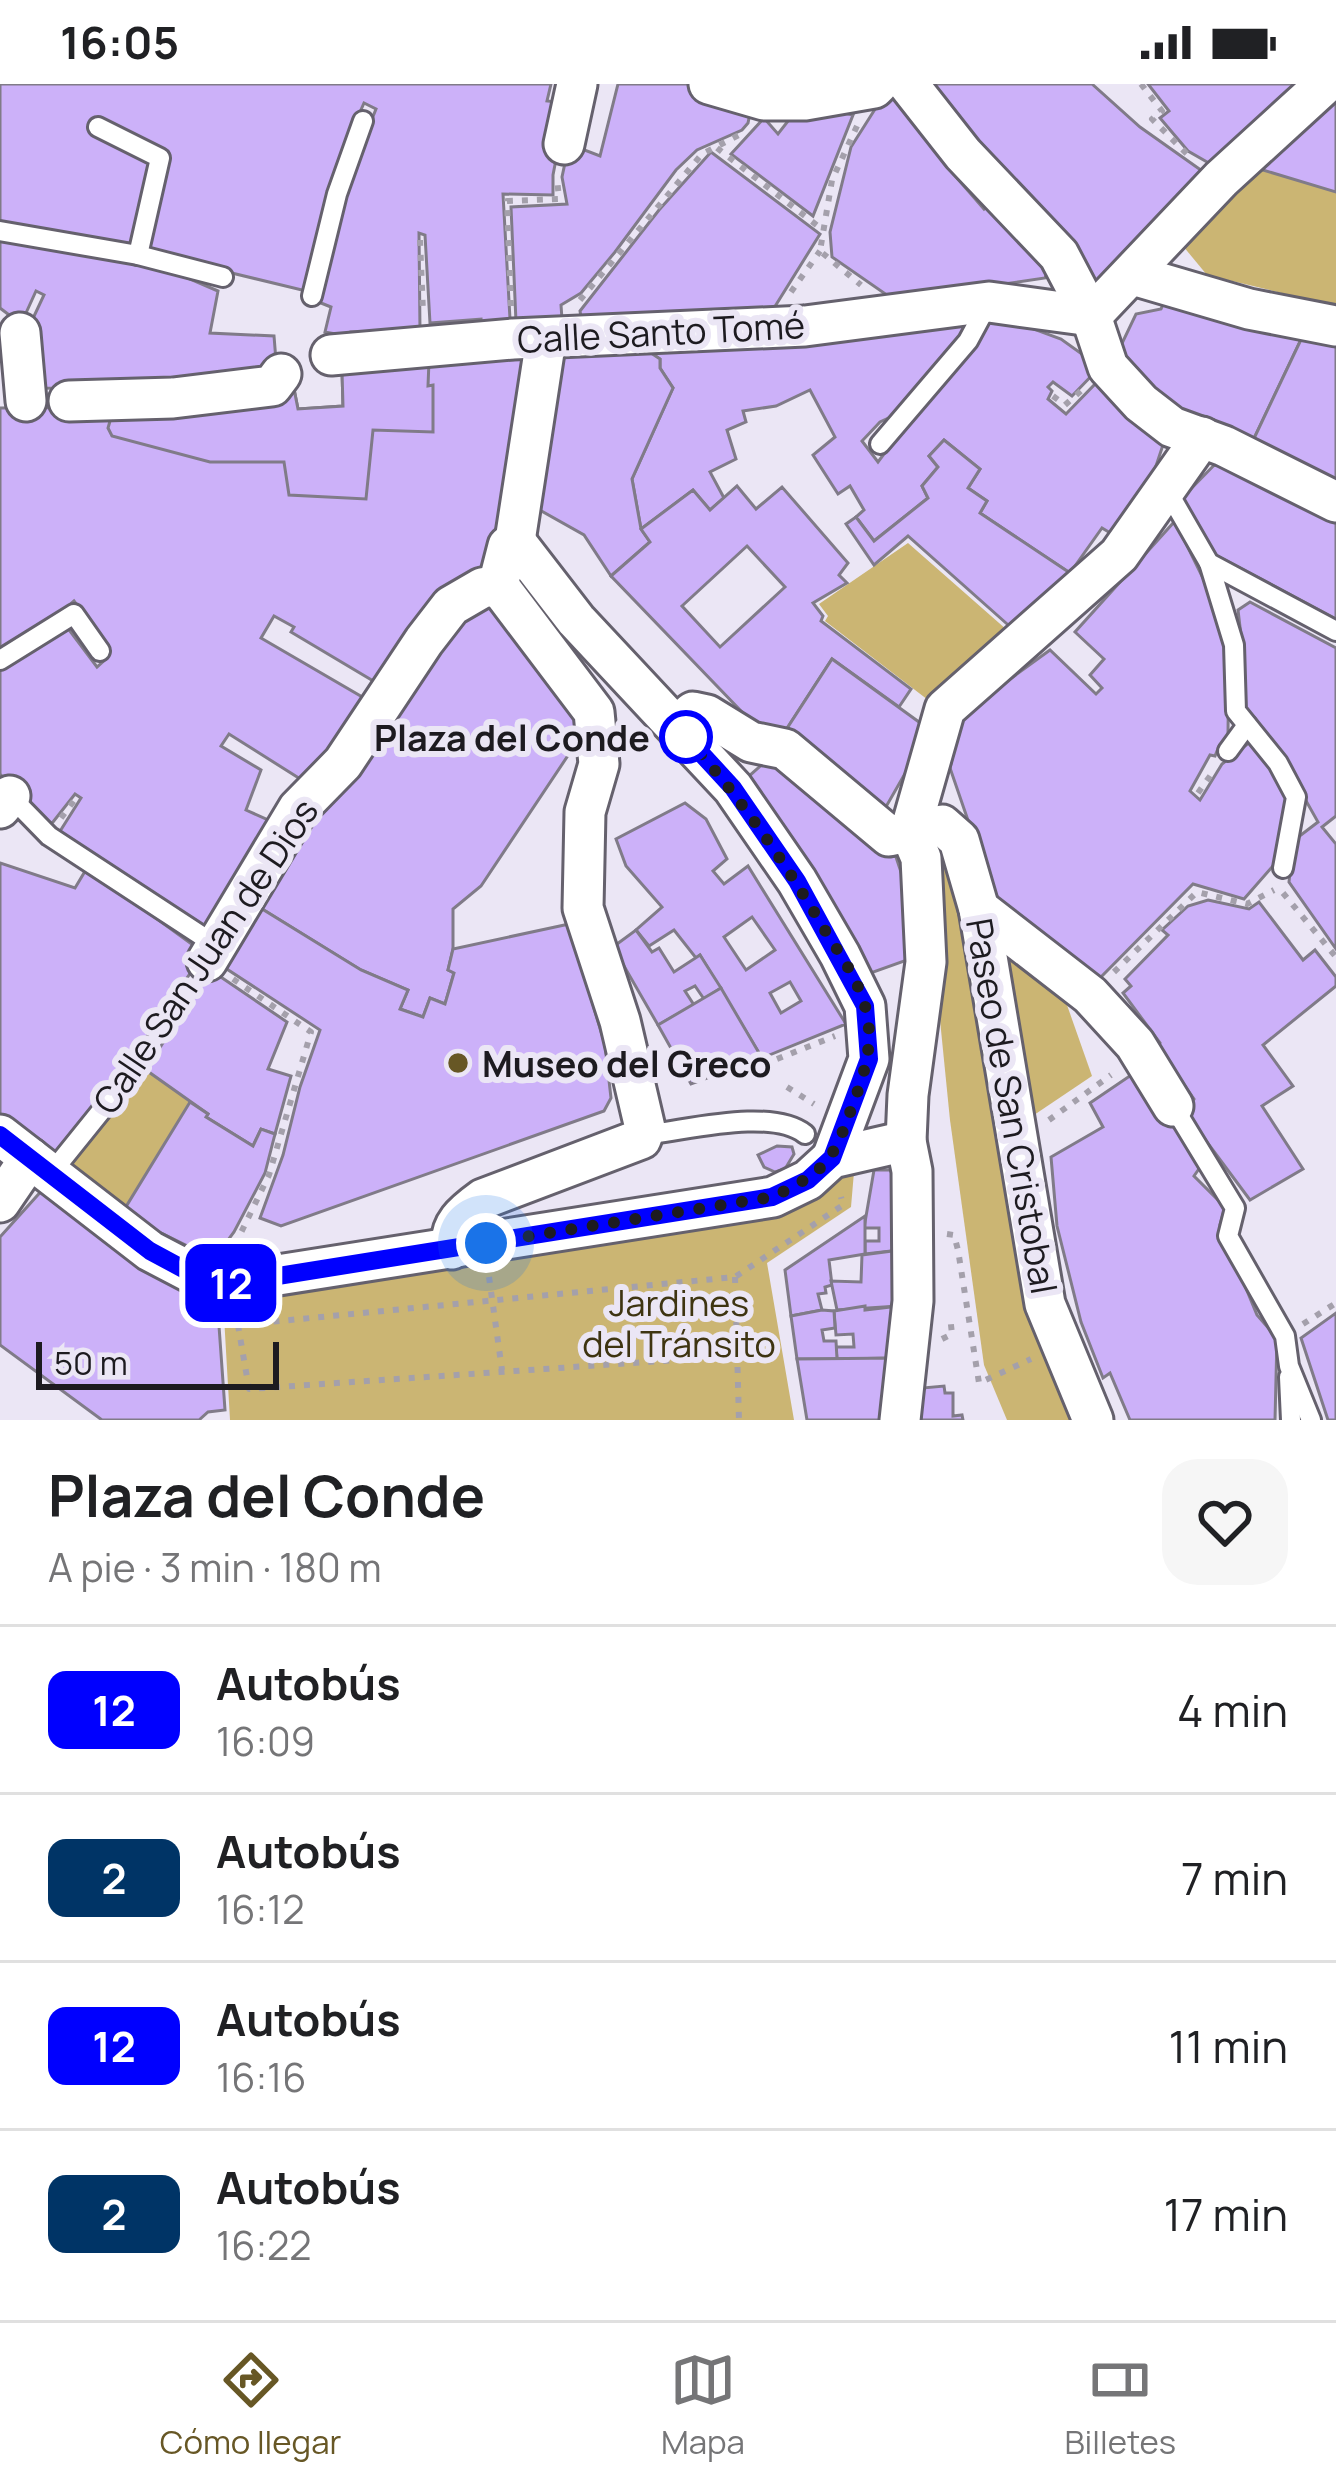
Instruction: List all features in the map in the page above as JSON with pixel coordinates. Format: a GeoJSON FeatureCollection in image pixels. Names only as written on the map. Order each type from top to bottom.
{"type":"FeatureCollection","features":[{"type":"Feature","properties":{"kind":"street"},"geometry":{"type":"LineString","coordinates":[[564,144],[577,84]]}},
{"type":"Feature","properties":{"kind":"street"},"geometry":{"type":"LineString","coordinates":[[709,84],[764,100],[805,100],[887,85],[963,154],[1059,255],[1090,316],[1108,367],[1141,403],[1172,427],[1336,502]]}},
{"type":"Feature","properties":{"kind":"street"},"geometry":{"type":"LineString","coordinates":[[1090,316],[1221,179],[1325,84]]}},
{"type":"Feature","properties":{"kind":"street"},"geometry":{"type":"LineString","coordinates":[[1133,275],[1249,309],[1336,326]]}},
{"type":"Feature","properties":{"kind":"street","name":"Calle Santo Tomé"},"geometry":{"type":"LineString","coordinates":[[331,355],[805,326],[989,302],[1090,316]]}},
{"type":"Feature","properties":{"kind":"street"},"geometry":{"type":"LineString","coordinates":[[20,333],[36,401],[173,398],[272,386],[281,374]]}},
{"type":"Feature","properties":{"kind":"street"},"geometry":{"type":"LineString","coordinates":[[0,1202],[27,1155],[150,1251],[215,1286],[772,1197],[808,1180],[819,1146],[869,1059],[865,1006],[797,881],[733,788],[575,620],[515,541],[543,339]]}},
{"type":"Feature","properties":{"kind":"street"},"geometry":{"type":"LineString","coordinates":[[900,1420],[914,1301],[908,1095],[926,962],[921,858],[910,832],[945,709],[1119,555],[1202,437]]}},
{"type":"Feature","properties":{"kind":"street"},"geometry":{"type":"LineString","coordinates":[[469,1246],[450,1238],[461,1215],[483,1199],[640,1139],[645,1128],[620,1022],[583,908],[585,812],[598,764],[594,712],[498,585],[508,546],[515,541]]}},
{"type":"Feature","properties":{"kind":"street","name":"Calle San Juan de Dios"},"geometry":{"type":"LineString","coordinates":[[211,953],[298,809],[343,763],[451,606],[482,588],[498,585]]}},
{"type":"Feature","properties":{"kind":"street"},"geometry":{"type":"LineString","coordinates":[[676,726],[693,712],[751,742],[785,749],[889,836],[910,832]]}},
{"type":"Feature","properties":{"kind":"street","name":"Paseo de San Cristobal"},"geometry":{"type":"LineString","coordinates":[[910,832],[942,825],[959,840],[979,909],[1046,1304],[1093,1420]]}},
{"type":"Feature","properties":{"kind":"street"},"geometry":{"type":"LineString","coordinates":[[979,909],[1090,995],[1141,1053],[1173,1106]]}},
{"type":"Feature","properties":{"kind":"street"},"geometry":{"type":"LineString","coordinates":[[819,1146],[906,1141]]}},
{"type":"Feature","properties":{"kind":"lane"},"geometry":{"type":"LineString","coordinates":[[312,296],[337,194],[363,121]]}},
{"type":"Feature","properties":{"kind":"lane"},"geometry":{"type":"LineString","coordinates":[[98,127],[160,158],[138,255]]}},
{"type":"Feature","properties":{"kind":"lane"},"geometry":{"type":"LineString","coordinates":[[0,231],[138,255],[223,278]]}},
{"type":"Feature","properties":{"kind":"lane"},"geometry":{"type":"LineString","coordinates":[[880,444],[968,341],[989,302]]}},
{"type":"Feature","properties":{"kind":"lane"},"geometry":{"type":"LineString","coordinates":[[1167,490],[1209,563],[1234,644],[1236,711],[1278,763],[1296,797],[1282,868]]}},
{"type":"Feature","properties":{"kind":"lane"},"geometry":{"type":"LineString","coordinates":[[1209,563],[1336,631]]}},
{"type":"Feature","properties":{"kind":"lane"},"geometry":{"type":"LineString","coordinates":[[0,660],[74,614],[100,651]]}},
{"type":"Feature","properties":{"kind":"lane"},"geometry":{"type":"LineString","coordinates":[[1228,752],[1247,725]]}},
{"type":"Feature","properties":{"kind":"lane"},"geometry":{"type":"LineString","coordinates":[[3,797],[49,836],[211,953]]}},
{"type":"Feature","properties":{"kind":"lane","name":"Calle San Juan de Dios"},"geometry":{"type":"LineString","coordinates":[[27,1155],[135,1069]]}},
{"type":"Feature","properties":{"kind":"lane"},"geometry":{"type":"LineString","coordinates":[[1173,1106],[1235,1208],[1228,1236],[1285,1336],[1291,1420]]}},
{"type":"Feature","properties":{"kind":"lane"},"geometry":{"type":"LineString","coordinates":[[645,1128],[657,1132],[775,1122],[796,1127],[819,1146]]}},
{"type":"Feature","properties":{"kind":"lane"},"geometry":{"type":"LineString","coordinates":[[1289,1366],[1311,1420]]}},
{"type":"Feature","properties":{"kind":"path"},"geometry":{"type":"LineString","coordinates":[[1141,84],[1162,111],[1152,118],[1183,154],[1221,179]]}},
{"type":"Feature","properties":{"kind":"path"},"geometry":{"type":"LineString","coordinates":[[887,85],[832,180],[820,250],[896,314]]}},
{"type":"Feature","properties":{"kind":"path"},"geometry":{"type":"LineString","coordinates":[[543,339],[702,154],[746,131],[764,100]]}},
{"type":"Feature","properties":{"kind":"path"},"geometry":{"type":"LineString","coordinates":[[717,148],[823,230]]}},
{"type":"Feature","properties":{"kind":"path"},"geometry":{"type":"LineString","coordinates":[[543,339],[507,201],[548,200]]}},
{"type":"Feature","properties":{"kind":"path"},"geometry":{"type":"LineString","coordinates":[[420,240],[425,346]]}},
{"type":"Feature","properties":{"kind":"path"},"geometry":{"type":"LineString","coordinates":[[1090,995],[1197,892],[1246,904],[1279,888],[1336,957]]}},
{"type":"Feature","properties":{"kind":"path"},"geometry":{"type":"LineString","coordinates":[[211,953],[311,1032],[269,1175],[215,1286],[238,1325],[249,1389],[736,1356]]}},
{"type":"Feature","properties":{"kind":"path","name":"Calle San Juan de Dios"},"geometry":{"type":"LineString","coordinates":[[135,1069],[211,953]]}},
{"type":"Feature","properties":{"kind":"path"},"geometry":{"type":"LineString","coordinates":[[777,1059],[866,1023]]}},
{"type":"Feature","properties":{"kind":"path"},"geometry":{"type":"LineString","coordinates":[[1018,1144],[1141,1053]]}},
{"type":"Feature","properties":{"kind":"path"},"geometry":{"type":"LineString","coordinates":[[238,1325],[735,1276],[843,1205],[819,1146]]}},
{"type":"Feature","properties":{"kind":"path"},"geometry":{"type":"LineString","coordinates":[[941,1240],[949,1233],[954,1235],[979,1383],[1062,1345]]}},
{"type":"Feature","properties":{"kind":"path"},"geometry":{"type":"LineString","coordinates":[[469,1246],[491,1299],[502,1370]]}},
{"type":"Feature","properties":{"kind":"path"},"geometry":{"type":"LineString","coordinates":[[735,1276],[739,1420]]}},
{"type":"Feature","properties":{"kind":"path"},"geometry":{"type":"LineString","coordinates":[[1285,1336],[1336,1303]]}},
{"type":"Feature","properties":{"kind":"path"},"geometry":{"type":"LineString","coordinates":[[909,1342],[940,1340],[952,1334],[949,1313]]}},
{"type":"Feature","properties":{"kind":"green space"},"geometry":{"type":"Polygon","coordinates":[[[1253,167],[1336,192],[1336,306],[1207,275],[1178,240],[1253,167]]]}},
{"type":"Feature","properties":{"kind":"green space"},"geometry":{"type":"Polygon","coordinates":[[[908,543],[1007,630],[932,703],[825,621],[828,616],[819,604],[908,543]]]}},
{"type":"Feature","properties":{"kind":"green space"},"geometry":{"type":"Polygon","coordinates":[[[938,847],[964,920],[1073,1420],[1007,1420],[984,1365],[936,980],[938,847]]]}},
{"type":"Feature","properties":{"kind":"green space"},"geometry":{"type":"Polygon","coordinates":[[[1011,952],[1067,1005],[1092,1076],[1034,1115],[1007,959],[1011,952]]]}},
{"type":"Feature","properties":{"kind":"green space"},"geometry":{"type":"Polygon","coordinates":[[[146,1070],[190,1102],[126,1207],[69,1167],[146,1070]]]}},
{"type":"Feature","properties":{"kind":"green space","name":"Jardines del Tránsito"},"geometry":{"type":"Polygon","coordinates":[[[854,1172],[851,1207],[767,1263],[794,1420],[230,1420],[223,1299],[780,1208],[854,1172]]]}},
{"type":"Feature","properties":{"kind":"building"},"geometry":{"type":"Polygon","coordinates":[[[0,84],[551,84],[547,101],[567,103],[553,195],[503,194],[510,319],[481,325],[481,319],[430,323],[425,235],[419,233],[420,331],[351,332],[351,337],[325,332],[331,307],[316,301],[342,194],[376,109],[364,103],[346,144],[306,291],[145,252],[153,157],[132,252],[0,224],[0,84]]]}},
{"type":"Feature","properties":{"kind":"building"},"geometry":{"type":"Polygon","coordinates":[[[618,84],[691,84],[752,103],[748,123],[697,150],[676,170],[581,293],[561,305],[562,319],[516,322],[511,207],[567,204],[562,177],[569,144],[600,156],[618,84]]]}},
{"type":"Feature","properties":{"kind":"building"},"geometry":{"type":"Polygon","coordinates":[[[891,84],[959,158],[951,171],[984,209],[997,196],[1052,260],[1045,278],[894,300],[832,257],[830,232],[851,147],[891,84]]]}},
{"type":"Feature","properties":{"kind":"building"},"geometry":{"type":"Polygon","coordinates":[[[926,84],[1092,84],[1140,127],[1205,173],[1100,286],[965,145],[926,84]]]}},
{"type":"Feature","properties":{"kind":"building"},"geometry":{"type":"Polygon","coordinates":[[[1148,84],[1311,84],[1214,166],[1188,151],[1160,118],[1169,111],[1148,84]]]}},
{"type":"Feature","properties":{"kind":"building"},"geometry":{"type":"Polygon","coordinates":[[[1336,93],[1336,192],[1253,167],[1336,93]]]}},
{"type":"Feature","properties":{"kind":"building"},"geometry":{"type":"Polygon","coordinates":[[[802,103],[853,115],[813,216],[731,154],[764,118],[778,134],[802,103]]]}},
{"type":"Feature","properties":{"kind":"building"},"geometry":{"type":"Polygon","coordinates":[[[711,152],[820,234],[774,308],[581,317],[580,311],[659,210],[711,152]]]}},
{"type":"Feature","properties":{"kind":"building"},"geometry":{"type":"Polygon","coordinates":[[[0,236],[167,269],[218,291],[210,333],[274,336],[277,373],[168,391],[43,388],[28,329],[44,295],[36,291],[21,324],[0,308],[0,236]]]}},
{"type":"Feature","properties":{"kind":"building"},"geometry":{"type":"Polygon","coordinates":[[[1167,295],[1306,329],[1249,449],[1165,404],[1114,360],[1136,314],[1161,309],[1167,295]]]}},
{"type":"Feature","properties":{"kind":"building"},"geometry":{"type":"Polygon","coordinates":[[[990,313],[1061,339],[1100,367],[1072,396],[1053,382],[1048,387],[1052,391],[1048,399],[1066,414],[1100,379],[1164,442],[1153,475],[1117,537],[1102,528],[1070,573],[980,513],[987,501],[968,488],[980,469],[944,440],[929,456],[938,467],[922,486],[928,498],[874,541],[856,517],[864,510],[850,486],[838,494],[813,455],[835,437],[810,390],[776,406],[743,411],[746,422],[727,430],[736,459],[710,472],[724,498],[710,510],[693,490],[641,529],[632,479],[673,388],[660,368],[660,359],[648,351],[969,320],[965,341],[895,415],[880,422],[862,441],[878,462],[990,313]]]}},
{"type":"Feature","properties":{"kind":"building"},"geometry":{"type":"Polygon","coordinates":[[[1306,329],[1336,337],[1336,497],[1249,449],[1306,329]]]}},
{"type":"Feature","properties":{"kind":"building"},"geometry":{"type":"Polygon","coordinates":[[[551,350],[648,351],[660,359],[660,368],[673,388],[632,479],[641,529],[650,542],[611,576],[584,535],[529,504],[551,350]]]}},
{"type":"Feature","properties":{"kind":"building"},"geometry":{"type":"Polygon","coordinates":[[[537,355],[512,506],[480,582],[460,577],[441,609],[407,637],[375,682],[291,632],[294,627],[274,616],[261,638],[376,705],[313,787],[229,734],[221,746],[261,770],[246,810],[277,824],[212,932],[57,836],[81,798],[75,794],[45,826],[0,774],[0,664],[67,627],[97,667],[107,658],[109,648],[74,601],[36,634],[0,655],[0,408],[177,407],[177,403],[294,389],[298,409],[343,406],[342,371],[537,355]]]}},
{"type":"Feature","properties":{"kind":"building"},"geometry":{"type":"Polygon","coordinates":[[[429,361],[433,432],[373,430],[366,499],[289,495],[284,462],[210,462],[112,436],[108,428],[114,407],[294,389],[298,409],[343,406],[342,371],[429,361]]]}},
{"type":"Feature","properties":{"kind":"building"},"geometry":{"type":"Polygon","coordinates":[[[944,440],[980,469],[968,488],[987,501],[980,513],[1070,573],[1015,631],[908,536],[874,565],[846,524],[856,517],[874,541],[928,498],[922,486],[938,467],[929,456],[944,440]]]}},
{"type":"Feature","properties":{"kind":"building"},"geometry":{"type":"Polygon","coordinates":[[[1224,455],[1336,518],[1336,619],[1210,552],[1181,499],[1224,455]]]}},
{"type":"Feature","properties":{"kind":"building"},"geometry":{"type":"Polygon","coordinates":[[[737,486],[756,509],[782,487],[848,563],[839,575],[847,583],[813,603],[823,616],[821,621],[911,689],[899,707],[832,659],[784,733],[768,739],[611,576],[650,542],[641,529],[693,490],[710,510],[737,486]],[[747,546],[682,606],[720,647],[785,587],[747,546]]]}},
{"type":"Feature","properties":{"kind":"building"},"geometry":{"type":"Polygon","coordinates":[[[1175,521],[1226,625],[1229,646],[1228,733],[1223,749],[1219,746],[1215,756],[1210,755],[1190,791],[1200,800],[1222,764],[1250,742],[1291,800],[1279,859],[1244,899],[1193,884],[1098,980],[995,899],[950,768],[962,714],[1050,650],[1096,694],[1102,688],[1090,675],[1104,659],[1075,632],[1175,521]]]}},
{"type":"Feature","properties":{"kind":"building"},"geometry":{"type":"Polygon","coordinates":[[[483,593],[540,674],[587,727],[481,886],[453,909],[448,970],[454,973],[445,1004],[430,998],[423,1017],[400,1009],[408,990],[361,970],[249,901],[483,593]]]}},
{"type":"Feature","properties":{"kind":"building"},"geometry":{"type":"Polygon","coordinates":[[[1250,602],[1336,648],[1336,816],[1322,827],[1336,844],[1336,949],[1289,882],[1293,841],[1318,822],[1278,751],[1242,706],[1244,661],[1238,610],[1250,602]]]}},
{"type":"Feature","properties":{"kind":"building"},"geometry":{"type":"Polygon","coordinates":[[[832,659],[930,730],[879,819],[784,733],[832,659]]]}},
{"type":"Feature","properties":{"kind":"building"},"geometry":{"type":"Polygon","coordinates":[[[773,755],[896,857],[914,911],[910,959],[868,974],[815,873],[749,776],[773,755]]]}},
{"type":"Feature","properties":{"kind":"building"},"geometry":{"type":"Polygon","coordinates":[[[685,803],[706,819],[727,859],[713,871],[724,884],[748,866],[846,1024],[762,1058],[700,955],[696,958],[674,930],[649,946],[636,930],[662,907],[626,866],[616,839],[685,803]],[[752,917],[724,937],[746,970],[775,950],[752,917]],[[790,982],[770,993],[781,1013],[801,1001],[790,982]]]}},
{"type":"Feature","properties":{"kind":"building"},"geometry":{"type":"Polygon","coordinates":[[[0,863],[75,888],[87,868],[204,953],[135,1054],[53,1155],[0,1120],[0,863]]]}},
{"type":"Feature","properties":{"kind":"building"},"geometry":{"type":"Polygon","coordinates":[[[1208,900],[1249,909],[1259,902],[1303,960],[1315,950],[1336,977],[1336,986],[1263,1045],[1293,1086],[1262,1106],[1303,1169],[1250,1200],[1186,1114],[1194,1099],[1123,993],[1131,986],[1125,979],[1168,935],[1162,930],[1188,906],[1208,900]]]}},
{"type":"Feature","properties":{"kind":"building","name":"Museo del Greco"},"geometry":{"type":"Polygon","coordinates":[[[249,901],[361,970],[408,990],[400,1009],[423,1017],[430,998],[445,1004],[454,973],[448,970],[453,949],[569,924],[605,1045],[611,1098],[604,1111],[281,1226],[260,1218],[320,1030],[213,960],[249,901]]]}},
{"type":"Feature","properties":{"kind":"building"},"geometry":{"type":"Polygon","coordinates":[[[636,930],[652,952],[659,948],[674,972],[700,955],[721,988],[704,999],[695,986],[685,991],[694,1005],[658,1025],[613,947],[636,930]]]}},
{"type":"Feature","properties":{"kind":"building"},"geometry":{"type":"Polygon","coordinates":[[[209,969],[287,1022],[268,1069],[291,1076],[275,1134],[261,1129],[253,1146],[146,1070],[209,969]]]}},
{"type":"Feature","properties":{"kind":"building"},"geometry":{"type":"Polygon","coordinates":[[[721,988],[762,1058],[691,1084],[658,1025],[721,988]]]}},
{"type":"Feature","properties":{"kind":"building"},"geometry":{"type":"Polygon","coordinates":[[[1140,1069],[1203,1163],[1194,1176],[1225,1207],[1220,1225],[1257,1315],[1277,1338],[1275,1420],[1130,1420],[1110,1373],[1103,1378],[1081,1322],[1057,1226],[1051,1157],[1103,1127],[1090,1103],[1140,1069]]]}},
{"type":"Feature","properties":{"kind":"building"},"geometry":{"type":"Polygon","coordinates":[[[190,1102],[253,1146],[261,1129],[275,1134],[265,1173],[214,1259],[124,1210],[190,1102]]]}},
{"type":"Feature","properties":{"kind":"building"},"geometry":{"type":"Polygon","coordinates":[[[777,1146],[792,1147],[794,1154],[785,1169],[775,1172],[764,1167],[758,1155],[777,1146]]]}},
{"type":"Feature","properties":{"kind":"building"},"geometry":{"type":"Polygon","coordinates":[[[874,1170],[901,1170],[900,1250],[865,1254],[865,1241],[879,1241],[879,1228],[864,1228],[874,1170]]]}},
{"type":"Feature","properties":{"kind":"building"},"geometry":{"type":"Polygon","coordinates":[[[45,1187],[217,1298],[225,1410],[208,1412],[199,1420],[102,1420],[0,1345],[0,1237],[45,1187]]]}},
{"type":"Feature","properties":{"kind":"building"},"geometry":{"type":"Polygon","coordinates":[[[865,1216],[865,1254],[829,1260],[832,1285],[818,1294],[822,1310],[791,1316],[785,1270],[865,1216]]]}},
{"type":"Feature","properties":{"kind":"building"},"geometry":{"type":"Polygon","coordinates":[[[900,1250],[899,1306],[837,1310],[831,1281],[861,1282],[862,1255],[900,1250]]]}},
{"type":"Feature","properties":{"kind":"building"},"geometry":{"type":"Polygon","coordinates":[[[865,1306],[865,1310],[899,1306],[896,1358],[837,1359],[836,1347],[854,1347],[853,1334],[836,1335],[834,1311],[865,1306]]]}},
{"type":"Feature","properties":{"kind":"building"},"geometry":{"type":"Polygon","coordinates":[[[834,1311],[835,1328],[822,1330],[824,1341],[836,1341],[837,1359],[797,1359],[791,1316],[834,1311]]]}},
{"type":"Feature","properties":{"kind":"building"},"geometry":{"type":"Polygon","coordinates":[[[1336,1313],[1336,1420],[1328,1420],[1301,1338],[1336,1313]]]}},
{"type":"Feature","properties":{"kind":"building"},"geometry":{"type":"Polygon","coordinates":[[[896,1358],[893,1420],[807,1420],[797,1359],[896,1358]]]}},
{"type":"Feature","properties":{"kind":"building"},"geometry":{"type":"Polygon","coordinates":[[[944,1386],[945,1393],[953,1393],[953,1416],[962,1415],[963,1420],[921,1420],[922,1388],[944,1386]]]}},
{"type":"Feature","properties":{"kind":"bus line","name":"12"},"geometry":{"type":"LineString","coordinates":[[0,1135],[150,1251],[215,1286],[772,1197],[808,1180],[832,1158],[869,1059],[865,1006],[797,881],[733,788],[676,726]]}},
{"type":"Feature","properties":{"kind":"place","name":"Plaza del Conde"},"geometry":{"type":"Point","coordinates":[686,737]}},
{"type":"Feature","properties":{"kind":"place","name":"Museo del Greco"},"geometry":{"type":"Point","coordinates":[458,1063]}},
{"type":"Feature","properties":{"kind":"route"},"geometry":{"type":"LineString","coordinates":[[486,1243],[772,1197],[808,1180],[832,1158],[839,1144],[869,1059],[865,1006],[797,881],[733,788],[686,737]]}}]}
